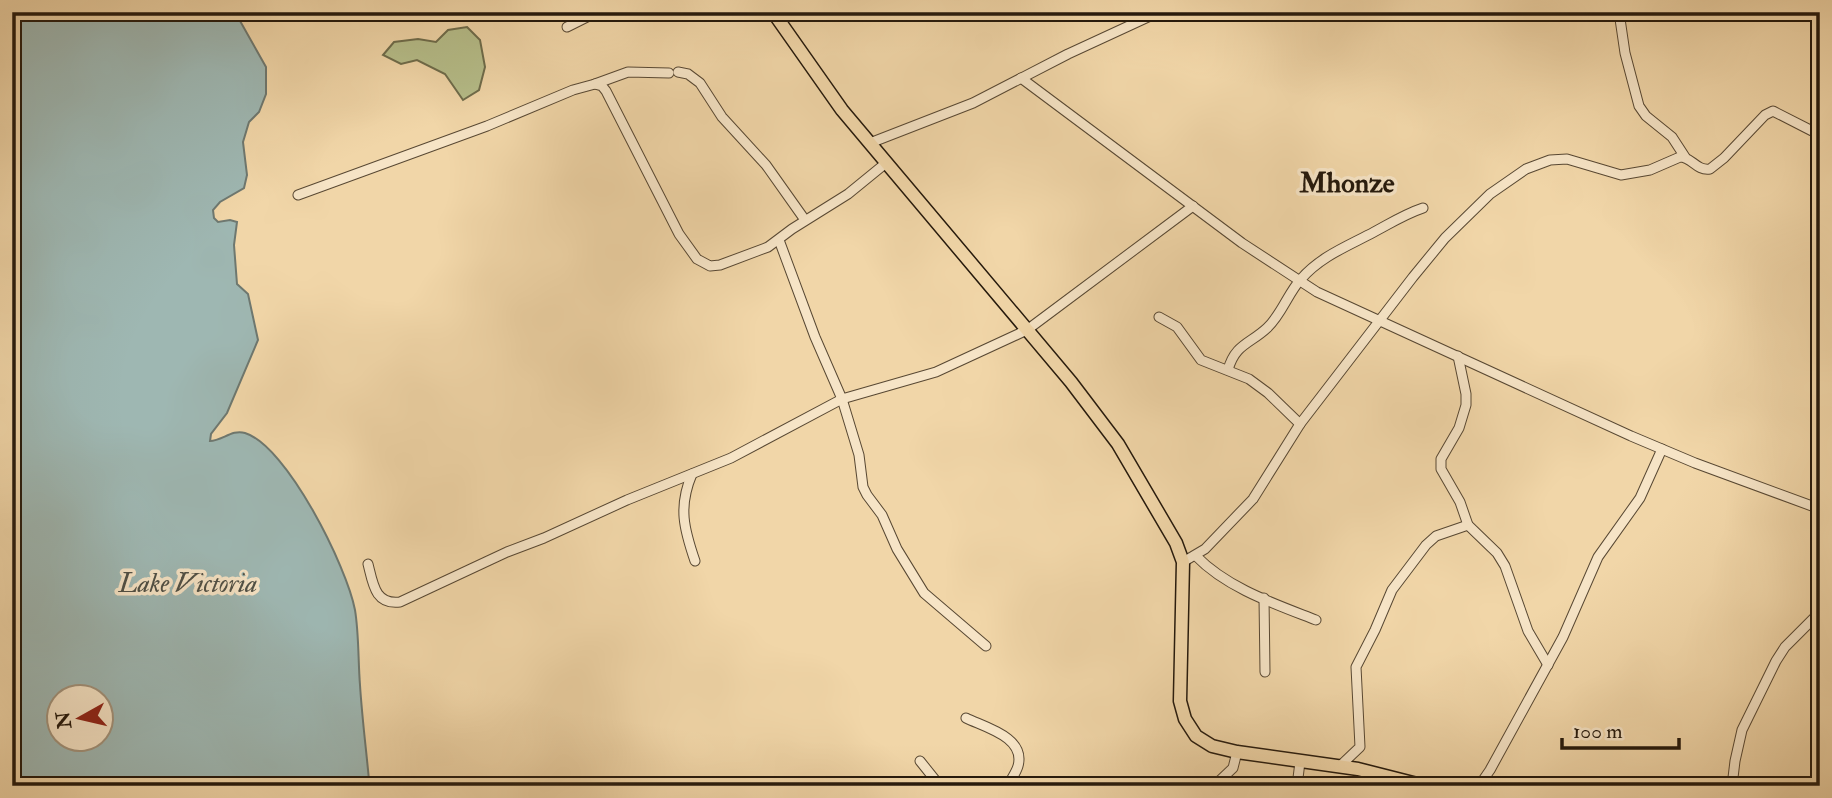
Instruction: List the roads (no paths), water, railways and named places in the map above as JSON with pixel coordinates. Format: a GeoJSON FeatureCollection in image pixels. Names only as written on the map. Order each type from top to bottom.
{"type":"FeatureCollection","features":[{"type":"Feature","properties":{"kind":"main road"},"geometry":{"type":"LineString","coordinates":[[779,14],[826,89],[1072,382],[1118,443],[1176,543],[1183,562],[1180,701],[1185,719],[1196,736],[1212,746],[1237,752],[1358,769],[1425,786]]}},
{"type":"Feature","properties":{"kind":"street"},"geometry":{"type":"LineString","coordinates":[[567,27],[597,12]]}},
{"type":"Feature","properties":{"kind":"street"},"geometry":{"type":"LineString","coordinates":[[870,143],[953,112],[1159,12]]}},
{"type":"Feature","properties":{"kind":"street"},"geometry":{"type":"LineString","coordinates":[[1619,12],[1625,53],[1639,106],[1646,116],[1672,137],[1685,157],[1700,168],[1710,169],[1773,111],[1820,135]]}},
{"type":"Feature","properties":{"kind":"street"},"geometry":{"type":"LineString","coordinates":[[298,195],[487,126],[573,90],[628,72],[673,72],[688,74],[700,83],[722,117],[766,165],[805,220]]}},
{"type":"Feature","properties":{"kind":"street"},"geometry":{"type":"LineString","coordinates":[[1020,78],[1242,243],[1317,292],[1662,449],[1820,509]]}},
{"type":"Feature","properties":{"kind":"street"},"geometry":{"type":"LineString","coordinates":[[595,84],[602,86],[606,92],[679,234],[697,259],[710,266],[754,253],[779,240],[805,220],[848,194],[886,163]]}},
{"type":"Feature","properties":{"kind":"street"},"geometry":{"type":"LineString","coordinates":[[1183,562],[1196,556],[1253,499],[1300,424],[1378,322],[1445,239],[1490,194],[1525,169],[1550,160],[1567,159],[1622,175],[1637,174],[1673,158],[1685,157]]}},
{"type":"Feature","properties":{"kind":"street"},"geometry":{"type":"LineString","coordinates":[[368,564],[376,594],[386,602],[400,602],[507,552],[769,439],[842,400],[936,372],[1027,330],[1193,206]]}},
{"type":"Feature","properties":{"kind":"street"},"geometry":{"type":"LineString","coordinates":[[1228,370],[1235,352],[1267,328],[1284,307],[1300,280],[1335,252],[1402,215],[1423,208]]}},
{"type":"Feature","properties":{"kind":"street"},"geometry":{"type":"LineString","coordinates":[[779,240],[842,400],[859,455],[863,487],[887,524],[897,549],[924,593],[986,646]]}},
{"type":"Feature","properties":{"kind":"street"},"geometry":{"type":"LineString","coordinates":[[1159,317],[1177,327],[1206,364],[1228,370],[1258,385],[1300,424]]}},
{"type":"Feature","properties":{"kind":"street"},"geometry":{"type":"LineString","coordinates":[[1458,356],[1466,405],[1459,428],[1441,458],[1441,469],[1460,502],[1468,525],[1497,553],[1505,566],[1528,631],[1548,665]]}},
{"type":"Feature","properties":{"kind":"street"},"geometry":{"type":"LineString","coordinates":[[1820,401],[1820,429]]}},
{"type":"Feature","properties":{"kind":"street"},"geometry":{"type":"LineString","coordinates":[[1479,786],[1563,637],[1598,557],[1640,498],[1662,449]]}},
{"type":"Feature","properties":{"kind":"street"},"geometry":{"type":"LineString","coordinates":[[692,474],[685,491],[683,511],[695,561]]}},
{"type":"Feature","properties":{"kind":"street"},"geometry":{"type":"LineString","coordinates":[[1340,766],[1357,750],[1361,741],[1355,687],[1356,667],[1376,630],[1392,590],[1436,536],[1468,525]]}},
{"type":"Feature","properties":{"kind":"street"},"geometry":{"type":"LineString","coordinates":[[1196,556],[1216,574],[1315,620]]}},
{"type":"Feature","properties":{"kind":"street"},"geometry":{"type":"LineString","coordinates":[[1264,598],[1265,672]]}},
{"type":"Feature","properties":{"kind":"street"},"geometry":{"type":"LineString","coordinates":[[1732,786],[1742,730],[1776,661],[1794,637],[1820,612]]}},
{"type":"Feature","properties":{"kind":"street"},"geometry":{"type":"LineString","coordinates":[[966,718],[1004,736],[1016,748],[1018,766],[1008,786]]}},
{"type":"Feature","properties":{"kind":"street"},"geometry":{"type":"LineString","coordinates":[[1214,786],[1233,768],[1237,752]]}},
{"type":"Feature","properties":{"kind":"street"},"geometry":{"type":"LineString","coordinates":[[920,761],[940,786]]}},
{"type":"Feature","properties":{"kind":"street"},"geometry":{"type":"LineString","coordinates":[[1297,786],[1300,762]]}},
{"type":"Feature","properties":{"kind":"water","name":"Lake Victoria"},"geometry":{"type":"Polygon","coordinates":[[[12,12],[235,12],[266,67],[266,94],[259,112],[249,122],[243,142],[247,175],[244,188],[220,202],[213,210],[214,218],[218,222],[237,222],[234,245],[237,284],[248,294],[258,340],[227,413],[211,434],[210,441],[240,432],[261,443],[279,460],[296,483],[328,539],[355,610],[368,786],[12,786],[12,12]]]}},
{"type":"Feature","properties":{"kind":"district","name":"Mhonze"},"geometry":{"type":"Point","coordinates":[1347,182]}}]}
